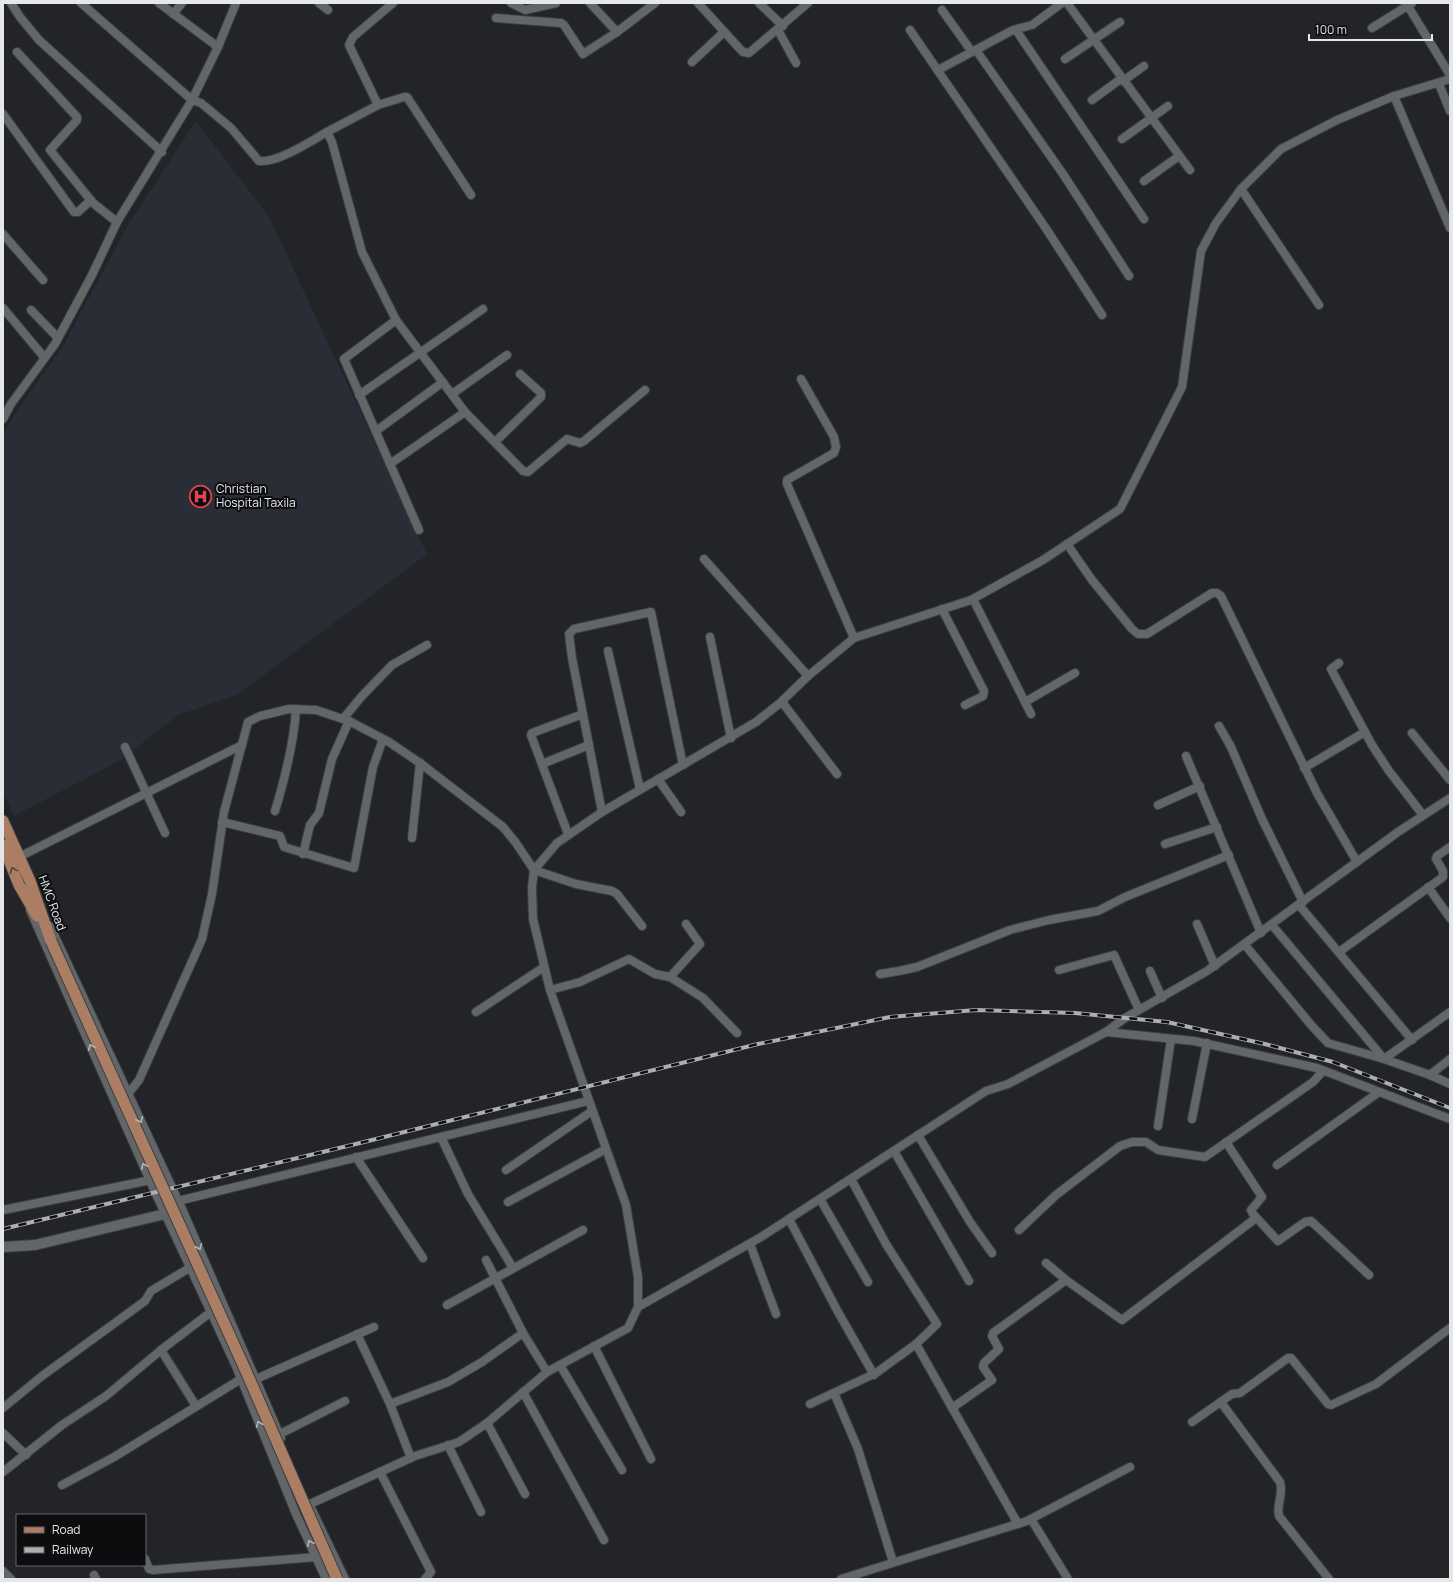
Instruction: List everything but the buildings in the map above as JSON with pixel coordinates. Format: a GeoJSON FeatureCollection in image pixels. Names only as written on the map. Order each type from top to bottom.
{"type":"FeatureCollection","features":[{"type":"Feature","properties":{"kind":"main road","name":"HMC Road"},"geometry":{"type":"LineString","coordinates":[[3,821],[19,857],[25,883]]}},
{"type":"Feature","properties":{"kind":"main road","name":"HMC Road"},"geometry":{"type":"LineString","coordinates":[[3,845],[25,883],[52,941],[245,1369],[337,1579]]}},
{"type":"Feature","properties":{"kind":"street"},"geometry":{"type":"LineString","coordinates":[[11,3],[20,17],[40,40],[162,152]]}},
{"type":"Feature","properties":{"kind":"street"},"geometry":{"type":"LineString","coordinates":[[81,3],[192,100],[201,103],[231,128],[260,161],[276,159],[378,105],[407,97],[471,195]]}},
{"type":"Feature","properties":{"kind":"street"},"geometry":{"type":"LineString","coordinates":[[159,3],[218,47]]}},
{"type":"Feature","properties":{"kind":"street"},"geometry":{"type":"LineString","coordinates":[[173,14],[182,3]]}},
{"type":"Feature","properties":{"kind":"street"},"geometry":{"type":"LineString","coordinates":[[3,417],[58,338],[92,275],[117,222],[162,152],[192,100],[218,47],[236,3]]}},
{"type":"Feature","properties":{"kind":"street"},"geometry":{"type":"LineString","coordinates":[[319,3],[328,10]]}},
{"type":"Feature","properties":{"kind":"street"},"geometry":{"type":"LineString","coordinates":[[378,105],[349,45],[353,37],[393,3]]}},
{"type":"Feature","properties":{"kind":"street"},"geometry":{"type":"LineString","coordinates":[[511,3],[525,10],[556,3]]}},
{"type":"Feature","properties":{"kind":"street"},"geometry":{"type":"LineString","coordinates":[[590,3],[617,32]]}},
{"type":"Feature","properties":{"kind":"street"},"geometry":{"type":"LineString","coordinates":[[496,18],[561,23],[564,25],[583,54],[617,32],[655,3]]}},
{"type":"Feature","properties":{"kind":"street"},"geometry":{"type":"LineString","coordinates":[[698,3],[744,52],[749,53],[808,3]]}},
{"type":"Feature","properties":{"kind":"street"},"geometry":{"type":"LineString","coordinates":[[759,3],[780,28],[796,64]]}},
{"type":"Feature","properties":{"kind":"street"},"geometry":{"type":"LineString","coordinates":[[938,70],[1016,30],[1032,24],[1062,3]]}},
{"type":"Feature","properties":{"kind":"street"},"geometry":{"type":"LineString","coordinates":[[1067,3],[1150,119],[1190,170]]}},
{"type":"Feature","properties":{"kind":"street"},"geometry":{"type":"LineString","coordinates":[[1372,28],[1409,4],[1450,75]]}},
{"type":"Feature","properties":{"kind":"street"},"geometry":{"type":"LineString","coordinates":[[942,10],[974,51],[1063,174],[1129,276]]}},
{"type":"Feature","properties":{"kind":"street"},"geometry":{"type":"LineString","coordinates":[[1065,59],[1120,22]]}},
{"type":"Feature","properties":{"kind":"street"},"geometry":{"type":"LineString","coordinates":[[910,30],[1102,315]]}},
{"type":"Feature","properties":{"kind":"street"},"geometry":{"type":"LineString","coordinates":[[1016,30],[1144,219]]}},
{"type":"Feature","properties":{"kind":"street"},"geometry":{"type":"LineString","coordinates":[[692,62],[724,32]]}},
{"type":"Feature","properties":{"kind":"street"},"geometry":{"type":"LineString","coordinates":[[17,52],[77,117],[77,120],[50,150],[91,200],[117,222]]}},
{"type":"Feature","properties":{"kind":"street"},"geometry":{"type":"LineString","coordinates":[[1092,100],[1144,66]]}},
{"type":"Feature","properties":{"kind":"street"},"geometry":{"type":"LineString","coordinates":[[534,870],[557,843],[568,834],[640,789],[731,738],[756,722],[782,702],[808,676],[854,638],[974,599],[1043,560],[1120,509],[1182,387],[1201,251],[1216,223],[1241,189],[1281,149],[1337,120],[1394,96],[1439,84],[1450,79]]}},
{"type":"Feature","properties":{"kind":"street"},"geometry":{"type":"LineString","coordinates":[[1439,84],[1450,111]]}},
{"type":"Feature","properties":{"kind":"street"},"geometry":{"type":"LineString","coordinates":[[1394,96],[1450,228]]}},
{"type":"Feature","properties":{"kind":"street"},"geometry":{"type":"LineString","coordinates":[[1122,139],[1168,106]]}},
{"type":"Feature","properties":{"kind":"street"},"geometry":{"type":"LineString","coordinates":[[3,114],[74,212],[78,212],[91,200]]}},
{"type":"Feature","properties":{"kind":"street"},"geometry":{"type":"LineString","coordinates":[[327,132],[332,142],[362,252],[396,320],[465,412],[523,471],[528,472],[567,439],[580,443],[584,441],[645,390]]}},
{"type":"Feature","properties":{"kind":"street"},"geometry":{"type":"LineString","coordinates":[[1144,181],[1179,156]]}},
{"type":"Feature","properties":{"kind":"street"},"geometry":{"type":"LineString","coordinates":[[1241,189],[1319,305]]}},
{"type":"Feature","properties":{"kind":"street"},"geometry":{"type":"LineString","coordinates":[[3,234],[43,280]]}},
{"type":"Feature","properties":{"kind":"street"},"geometry":{"type":"LineString","coordinates":[[3,308],[44,357]]}},
{"type":"Feature","properties":{"kind":"street"},"geometry":{"type":"LineString","coordinates":[[359,395],[483,309]]}},
{"type":"Feature","properties":{"kind":"street"},"geometry":{"type":"LineString","coordinates":[[31,310],[58,338]]}},
{"type":"Feature","properties":{"kind":"street"},"geometry":{"type":"LineString","coordinates":[[396,320],[344,359],[419,530]]}},
{"type":"Feature","properties":{"kind":"street"},"geometry":{"type":"LineString","coordinates":[[452,394],[507,355]]}},
{"type":"Feature","properties":{"kind":"street"},"geometry":{"type":"LineString","coordinates":[[495,442],[541,397],[541,394],[520,374]]}},
{"type":"Feature","properties":{"kind":"street"},"geometry":{"type":"LineString","coordinates":[[801,379],[834,437],[836,447],[834,453],[788,480],[787,484],[854,638]]}},
{"type":"Feature","properties":{"kind":"street"},"geometry":{"type":"LineString","coordinates":[[376,432],[443,382]]}},
{"type":"Feature","properties":{"kind":"street"},"geometry":{"type":"LineString","coordinates":[[390,464],[465,412]]}},
{"type":"Feature","properties":{"kind":"street"},"geometry":{"type":"LineString","coordinates":[[1067,544],[1092,580],[1132,629],[1138,634],[1147,634],[1212,593],[1218,593],[1304,768],[1357,862]]}},
{"type":"Feature","properties":{"kind":"street"},"geometry":{"type":"LineString","coordinates":[[704,559],[808,676]]}},
{"type":"Feature","properties":{"kind":"street"},"geometry":{"type":"LineString","coordinates":[[974,599],[1031,714]]}},
{"type":"Feature","properties":{"kind":"street"},"geometry":{"type":"LineString","coordinates":[[942,609],[984,691],[983,696],[965,705]]}},
{"type":"Feature","properties":{"kind":"street"},"geometry":{"type":"LineString","coordinates":[[602,812],[569,634],[574,629],[651,612],[683,765]]}},
{"type":"Feature","properties":{"kind":"street"},"geometry":{"type":"LineString","coordinates":[[710,637],[731,738]]}},
{"type":"Feature","properties":{"kind":"street"},"geometry":{"type":"LineString","coordinates":[[303,854],[310,825],[319,813],[332,759],[346,720],[362,696],[392,665],[427,646]]}},
{"type":"Feature","properties":{"kind":"street"},"geometry":{"type":"LineString","coordinates":[[608,651],[640,789]]}},
{"type":"Feature","properties":{"kind":"street"},"geometry":{"type":"LineString","coordinates":[[1339,663],[1331,669],[1365,732],[1389,771],[1423,815]]}},
{"type":"Feature","properties":{"kind":"street"},"geometry":{"type":"LineString","coordinates":[[1025,702],[1075,673]]}},
{"type":"Feature","properties":{"kind":"street"},"geometry":{"type":"LineString","coordinates":[[782,702],[837,774]]}},
{"type":"Feature","properties":{"kind":"street"},"geometry":{"type":"LineString","coordinates":[[128,1094],[139,1080],[202,939],[212,894],[222,822],[248,722],[260,716],[289,709],[316,710],[346,720],[383,739],[420,763],[503,827],[534,870],[533,919],[544,967],[550,990],[588,1101],[626,1205],[638,1277],[638,1307],[628,1328],[546,1372],[487,1423],[459,1442],[411,1458],[310,1504]]}},
{"type":"Feature","properties":{"kind":"street"},"geometry":{"type":"LineString","coordinates":[[275,811],[285,776],[295,726],[296,710]]}},
{"type":"Feature","properties":{"kind":"street"},"geometry":{"type":"LineString","coordinates":[[568,834],[531,735],[532,733],[583,714]]}},
{"type":"Feature","properties":{"kind":"street"},"geometry":{"type":"LineString","coordinates":[[1219,726],[1231,747],[1301,904],[1412,1040]]}},
{"type":"Feature","properties":{"kind":"street"},"geometry":{"type":"LineString","coordinates":[[1304,768],[1365,732]]}},
{"type":"Feature","properties":{"kind":"street"},"geometry":{"type":"LineString","coordinates":[[1412,733],[1450,780]]}},
{"type":"Feature","properties":{"kind":"street"},"geometry":{"type":"LineString","coordinates":[[222,822],[280,836],[284,847],[303,854],[354,868],[373,767],[383,739]]}},
{"type":"Feature","properties":{"kind":"street"},"geometry":{"type":"LineString","coordinates":[[19,857],[242,745]]}},
{"type":"Feature","properties":{"kind":"street"},"geometry":{"type":"LineString","coordinates":[[125,746],[165,833]]}},
{"type":"Feature","properties":{"kind":"street"},"geometry":{"type":"LineString","coordinates":[[542,764],[589,746]]}},
{"type":"Feature","properties":{"kind":"street"},"geometry":{"type":"LineString","coordinates":[[1186,756],[1261,933]]}},
{"type":"Feature","properties":{"kind":"street"},"geometry":{"type":"LineString","coordinates":[[412,838],[420,763]]}},
{"type":"Feature","properties":{"kind":"street"},"geometry":{"type":"LineString","coordinates":[[658,780],[680,812]]}},
{"type":"Feature","properties":{"kind":"street"},"geometry":{"type":"LineString","coordinates":[[1158,805],[1200,786]]}},
{"type":"Feature","properties":{"kind":"street"},"geometry":{"type":"LineString","coordinates":[[638,1307],[750,1244],[986,1091],[1008,1084],[1106,1032],[1138,1010],[1162,998],[1215,966],[1357,862],[1423,815],[1450,798]]}},
{"type":"Feature","properties":{"kind":"street"},"geometry":{"type":"LineString","coordinates":[[1165,844],[1217,827]]}},
{"type":"Feature","properties":{"kind":"street"},"geometry":{"type":"LineString","coordinates":[[1339,952],[1444,875],[1436,860],[1437,856],[1450,847]]}},
{"type":"Feature","properties":{"kind":"street"},"geometry":{"type":"LineString","coordinates":[[880,974],[917,967],[1010,930],[1098,911],[1125,897],[1229,855]]}},
{"type":"Feature","properties":{"kind":"street"},"geometry":{"type":"LineString","coordinates":[[534,870],[576,884],[612,891],[617,894],[642,926]]}},
{"type":"Feature","properties":{"kind":"street"},"geometry":{"type":"LineString","coordinates":[[25,883],[128,1094],[183,1211],[310,1504],[345,1579]]}},
{"type":"Feature","properties":{"kind":"street"},"geometry":{"type":"LineString","coordinates":[[25,883],[48,953],[211,1312],[296,1514],[326,1579]]}},
{"type":"Feature","properties":{"kind":"street"},"geometry":{"type":"LineString","coordinates":[[1428,887],[1450,918]]}},
{"type":"Feature","properties":{"kind":"street"},"geometry":{"type":"LineString","coordinates":[[670,977],[700,944],[699,940],[686,924]]}},
{"type":"Feature","properties":{"kind":"street"},"geometry":{"type":"LineString","coordinates":[[1197,924],[1215,966]]}},
{"type":"Feature","properties":{"kind":"street"},"geometry":{"type":"LineString","coordinates":[[1272,925],[1384,1060]]}},
{"type":"Feature","properties":{"kind":"street"},"geometry":{"type":"LineString","coordinates":[[1245,945],[1328,1043],[1430,1075],[1450,1084]]}},
{"type":"Feature","properties":{"kind":"street"},"geometry":{"type":"LineString","coordinates":[[1059,970],[1114,955],[1138,1010]]}},
{"type":"Feature","properties":{"kind":"street"},"geometry":{"type":"LineString","coordinates":[[550,990],[586,980],[629,959],[655,974],[670,977],[703,998],[737,1033]]}},
{"type":"Feature","properties":{"kind":"street"},"geometry":{"type":"LineString","coordinates":[[476,1012],[544,967]]}},
{"type":"Feature","properties":{"kind":"street"},"geometry":{"type":"LineString","coordinates":[[1150,971],[1162,998]]}},
{"type":"Feature","properties":{"kind":"street"},"geometry":{"type":"LineString","coordinates":[[1384,1060],[1450,1012]]}},
{"type":"Feature","properties":{"kind":"street"},"geometry":{"type":"LineString","coordinates":[[1106,1032],[1207,1043],[1263,1055],[1323,1071],[1450,1118]]}},
{"type":"Feature","properties":{"kind":"street"},"geometry":{"type":"LineString","coordinates":[[1158,1126],[1171,1038]]}},
{"type":"Feature","properties":{"kind":"street"},"geometry":{"type":"LineString","coordinates":[[1192,1119],[1207,1043]]}},
{"type":"Feature","properties":{"kind":"street"},"geometry":{"type":"LineString","coordinates":[[1430,1075],[1450,1059]]}},
{"type":"Feature","properties":{"kind":"street"},"geometry":{"type":"LineString","coordinates":[[1019,1230],[1056,1195],[1120,1146],[1132,1142],[1146,1142],[1158,1150],[1205,1157],[1313,1082],[1323,1071]]}},
{"type":"Feature","properties":{"kind":"street"},"geometry":{"type":"LineString","coordinates":[[1277,1165],[1379,1092]]}},
{"type":"Feature","properties":{"kind":"street"},"geometry":{"type":"LineString","coordinates":[[178,1201],[588,1101]]}},
{"type":"Feature","properties":{"kind":"street"},"geometry":{"type":"LineString","coordinates":[[506,1170],[592,1111]]}},
{"type":"Feature","properties":{"kind":"street"},"geometry":{"type":"LineString","coordinates":[[918,1135],[970,1222],[992,1253]]}},
{"type":"Feature","properties":{"kind":"street"},"geometry":{"type":"LineString","coordinates":[[441,1137],[468,1194],[513,1268]]}},
{"type":"Feature","properties":{"kind":"street"},"geometry":{"type":"LineString","coordinates":[[1226,1142],[1262,1197],[1251,1210],[1256,1218],[1278,1241],[1305,1222],[1311,1221],[1370,1275]]}},
{"type":"Feature","properties":{"kind":"street"},"geometry":{"type":"LineString","coordinates":[[508,1202],[606,1148]]}},
{"type":"Feature","properties":{"kind":"street"},"geometry":{"type":"LineString","coordinates":[[894,1151],[969,1281]]}},
{"type":"Feature","properties":{"kind":"street"},"geometry":{"type":"LineString","coordinates":[[356,1157],[423,1258]]}},
{"type":"Feature","properties":{"kind":"street"},"geometry":{"type":"LineString","coordinates":[[810,1404],[874,1375],[916,1344],[937,1324],[886,1244],[851,1179]]}},
{"type":"Feature","properties":{"kind":"street"},"geometry":{"type":"LineString","coordinates":[[3,1210],[151,1180]]}},
{"type":"Feature","properties":{"kind":"street"},"geometry":{"type":"LineString","coordinates":[[820,1199],[868,1282]]}},
{"type":"Feature","properties":{"kind":"street"},"geometry":{"type":"LineString","coordinates":[[3,1246],[35,1245],[183,1211]]}},
{"type":"Feature","properties":{"kind":"street"},"geometry":{"type":"LineString","coordinates":[[1046,1263],[1066,1280],[1122,1320],[1256,1218]]}},
{"type":"Feature","properties":{"kind":"street"},"geometry":{"type":"LineString","coordinates":[[789,1219],[838,1312],[874,1375]]}},
{"type":"Feature","properties":{"kind":"street"},"geometry":{"type":"LineString","coordinates":[[447,1305],[583,1230]]}},
{"type":"Feature","properties":{"kind":"street"},"geometry":{"type":"LineString","coordinates":[[750,1244],[776,1314]]}},
{"type":"Feature","properties":{"kind":"street"},"geometry":{"type":"LineString","coordinates":[[486,1260],[497,1278],[523,1333],[546,1372]]}},
{"type":"Feature","properties":{"kind":"street"},"geometry":{"type":"LineString","coordinates":[[3,1408],[42,1376],[146,1301],[151,1291],[191,1267]]}},
{"type":"Feature","properties":{"kind":"street"},"geometry":{"type":"LineString","coordinates":[[952,1408],[992,1380],[983,1367],[984,1363],[999,1348],[992,1336],[993,1333],[1066,1280]]}},
{"type":"Feature","properties":{"kind":"street"},"geometry":{"type":"LineString","coordinates":[[3,1472],[62,1425],[106,1396],[161,1350],[211,1312]]}},
{"type":"Feature","properties":{"kind":"street"},"geometry":{"type":"LineString","coordinates":[[256,1380],[374,1327]]}},
{"type":"Feature","properties":{"kind":"street"},"geometry":{"type":"LineString","coordinates":[[1192,1422],[1232,1394],[1240,1393],[1288,1358],[1290,1358],[1330,1405],[1376,1384],[1450,1328]]}},
{"type":"Feature","properties":{"kind":"street"},"geometry":{"type":"LineString","coordinates":[[390,1404],[448,1382],[482,1362],[523,1333]]}},
{"type":"Feature","properties":{"kind":"street"},"geometry":{"type":"LineString","coordinates":[[357,1334],[390,1404],[411,1458]]}},
{"type":"Feature","properties":{"kind":"street"},"geometry":{"type":"LineString","coordinates":[[916,1344],[1018,1524]]}},
{"type":"Feature","properties":{"kind":"street"},"geometry":{"type":"LineString","coordinates":[[594,1346],[651,1459]]}},
{"type":"Feature","properties":{"kind":"street"},"geometry":{"type":"LineString","coordinates":[[161,1350],[196,1406]]}},
{"type":"Feature","properties":{"kind":"street"},"geometry":{"type":"LineString","coordinates":[[560,1365],[622,1470]]}},
{"type":"Feature","properties":{"kind":"street"},"geometry":{"type":"LineString","coordinates":[[62,1485],[114,1457],[240,1378]]}},
{"type":"Feature","properties":{"kind":"street"},"geometry":{"type":"LineString","coordinates":[[523,1392],[604,1540]]}},
{"type":"Feature","properties":{"kind":"street"},"geometry":{"type":"LineString","coordinates":[[834,1393],[858,1449],[893,1562]]}},
{"type":"Feature","properties":{"kind":"street"},"geometry":{"type":"LineString","coordinates":[[280,1434],[345,1401]]}},
{"type":"Feature","properties":{"kind":"street"},"geometry":{"type":"LineString","coordinates":[[1223,1405],[1280,1482],[1282,1491],[1277,1509],[1279,1516],[1329,1579]]}},
{"type":"Feature","properties":{"kind":"street"},"geometry":{"type":"LineString","coordinates":[[487,1423],[525,1494]]}},
{"type":"Feature","properties":{"kind":"street"},"geometry":{"type":"LineString","coordinates":[[3,1433],[26,1455]]}},
{"type":"Feature","properties":{"kind":"street"},"geometry":{"type":"LineString","coordinates":[[448,1445],[481,1512]]}},
{"type":"Feature","properties":{"kind":"street"},"geometry":{"type":"LineString","coordinates":[[841,1579],[1031,1519],[1130,1467]]}},
{"type":"Feature","properties":{"kind":"street"},"geometry":{"type":"LineString","coordinates":[[380,1472],[430,1572],[425,1579]]}},
{"type":"Feature","properties":{"kind":"street"},"geometry":{"type":"LineString","coordinates":[[1031,1519],[1068,1579]]}},
{"type":"Feature","properties":{"kind":"street"},"geometry":{"type":"LineString","coordinates":[[146,1562],[149,1568],[153,1570],[317,1557]]}},
{"type":"Feature","properties":{"kind":"street"},"geometry":{"type":"LineString","coordinates":[[3,1571],[11,1579]]}},
{"type":"Feature","properties":{"kind":"shaded area","name":"Christian Hospital Taxila"},"geometry":{"type":"Polygon","coordinates":[[[196,121],[269,217],[427,554],[237,695],[178,715],[121,760],[14,816],[3,793],[3,437],[8,424],[63,346],[129,223],[196,121]]]}},
{"type":"Feature","properties":{"kind":"railway"},"geometry":{"type":"LineString","coordinates":[[3,1229],[360,1143],[758,1044],[890,1017],[976,1010],[1075,1013],[1167,1022],[1265,1044],[1333,1062],[1450,1108]]}},
{"type":"Feature","properties":{"kind":"place","name":"Christian Hospital Taxila"},"geometry":{"type":"Point","coordinates":[201,496]}}]}
